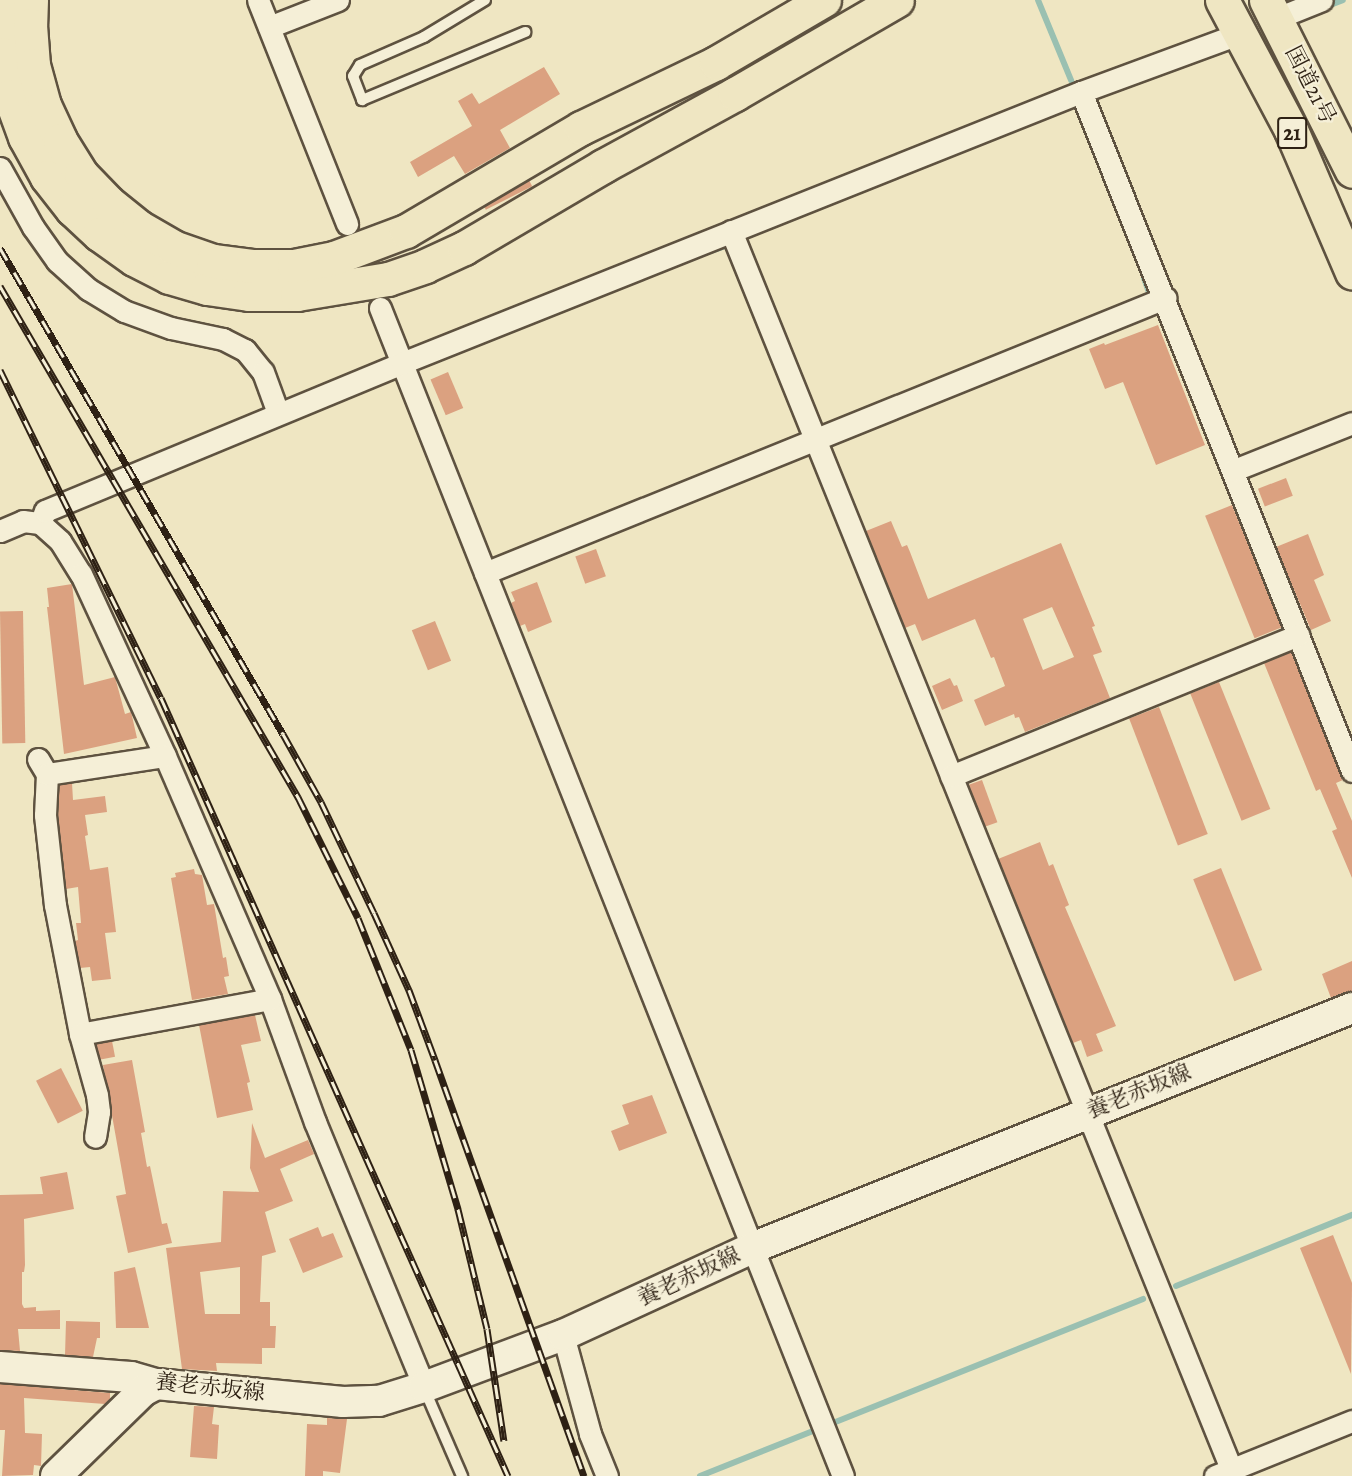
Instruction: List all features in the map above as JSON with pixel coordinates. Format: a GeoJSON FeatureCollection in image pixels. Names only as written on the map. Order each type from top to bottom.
{"type":"FeatureCollection","features":[{"type":"Feature","properties":{"kind":"highway"},"geometry":{"type":"LineString","coordinates":[[3,0],[2,54],[10,96],[25,138],[47,177],[72,209],[99,234],[134,259],[169,277],[207,288],[249,294],[297,294],[388,279],[425,266],[464,248],[603,166],[735,94],[897,0]]}},
{"type":"Feature","properties":{"kind":"highway"},"geometry":{"type":"LineString","coordinates":[[31,0],[33,65],[44,105],[60,140],[81,174],[108,202],[139,227],[173,247],[213,261],[252,266],[294,266],[334,258],[406,231],[581,128],[716,63],[824,0]]}},
{"type":"Feature","properties":{"kind":"highway","name":"国道21号"},"geometry":{"type":"LineString","coordinates":[[1222,0],[1291,130],[1352,272]]}},
{"type":"Feature","properties":{"kind":"highway","name":"国道21号"},"geometry":{"type":"LineString","coordinates":[[1272,9],[1352,171]]}},
{"type":"Feature","properties":{"kind":"main road","name":"養老赤坂線"},"geometry":{"type":"LineString","coordinates":[[0,1367],[131,1377],[156,1384],[343,1402],[379,1401],[424,1388],[563,1335],[752,1248],[1352,1008]]}},
{"type":"Feature","properties":{"kind":"main road"},"geometry":{"type":"LineString","coordinates":[[56,1476],[143,1390],[156,1384]]}},
{"type":"Feature","properties":{"kind":"street"},"geometry":{"type":"LineString","coordinates":[[258,0],[347,224]]}},
{"type":"Feature","properties":{"kind":"street"},"geometry":{"type":"LineString","coordinates":[[268,27],[338,0]]}},
{"type":"Feature","properties":{"kind":"street"},"geometry":{"type":"LineString","coordinates":[[1272,9],[1322,0]]}},
{"type":"Feature","properties":{"kind":"street"},"geometry":{"type":"LineString","coordinates":[[40,523],[45,511],[278,413],[1082,92],[1241,33]]}},
{"type":"Feature","properties":{"kind":"street"},"geometry":{"type":"LineString","coordinates":[[1082,92],[1166,298],[1352,771]]}},
{"type":"Feature","properties":{"kind":"street"},"geometry":{"type":"LineString","coordinates":[[0,168],[33,227],[51,253],[88,289],[124,311],[171,328],[223,339],[245,350],[262,372],[278,413]]}},
{"type":"Feature","properties":{"kind":"street"},"geometry":{"type":"LineString","coordinates":[[731,231],[1087,1113],[1227,1474],[1352,1421]]}},
{"type":"Feature","properties":{"kind":"street"},"geometry":{"type":"LineString","coordinates":[[485,573],[814,438],[1166,298]]}},
{"type":"Feature","properties":{"kind":"street"},"geometry":{"type":"LineString","coordinates":[[380,308],[618,902],[843,1476]]}},
{"type":"Feature","properties":{"kind":"street"},"geometry":{"type":"LineString","coordinates":[[1234,470],[1352,423]]}},
{"type":"Feature","properties":{"kind":"street"},"geometry":{"type":"LineString","coordinates":[[0,531],[23,521],[40,523],[60,541],[81,574],[165,756],[270,999],[315,1122],[424,1388]]}},
{"type":"Feature","properties":{"kind":"street"},"geometry":{"type":"LineString","coordinates":[[951,776],[1299,635]]}},
{"type":"Feature","properties":{"kind":"street"},"geometry":{"type":"LineString","coordinates":[[95,1137],[99,1112],[97,1095],[80,1034],[55,905],[42,766],[165,756]]}},
{"type":"Feature","properties":{"kind":"street"},"geometry":{"type":"LineString","coordinates":[[80,1034],[270,999]]}},
{"type":"Feature","properties":{"kind":"street"},"geometry":{"type":"LineString","coordinates":[[563,1335],[590,1434],[607,1476]]}},
{"type":"Feature","properties":{"kind":"lane"},"geometry":{"type":"LineString","coordinates":[[485,0],[424,37],[360,65],[353,76],[362,100],[525,32]]}},
{"type":"Feature","properties":{"kind":"lane"},"geometry":{"type":"LineString","coordinates":[[424,1388],[462,1476]]}},
{"type":"Feature","properties":{"kind":"building"},"geometry":{"type":"Polygon","coordinates":[[[544,67],[560,94],[500,130],[510,148],[465,174],[454,156],[418,177],[410,162],[472,126],[458,101],[472,93],[479,104],[544,67]]]}},
{"type":"Feature","properties":{"kind":"building"},"geometry":{"type":"Polygon","coordinates":[[[529,180],[532,186],[486,210],[483,204],[529,180]]]}},
{"type":"Feature","properties":{"kind":"building"},"geometry":{"type":"Polygon","coordinates":[[[1158,325],[1205,445],[1156,465],[1123,382],[1105,389],[1089,349],[1158,325]]]}},
{"type":"Feature","properties":{"kind":"building"},"geometry":{"type":"Polygon","coordinates":[[[448,372],[463,408],[446,415],[431,379],[448,372]]]}},
{"type":"Feature","properties":{"kind":"building"},"geometry":{"type":"Polygon","coordinates":[[[1286,478],[1293,496],[1265,506],[1258,489],[1286,478]]]}},
{"type":"Feature","properties":{"kind":"building"},"geometry":{"type":"Polygon","coordinates":[[[1232,505],[1281,627],[1255,638],[1205,516],[1232,505]]]}},
{"type":"Feature","properties":{"kind":"building"},"geometry":{"type":"Polygon","coordinates":[[[891,521],[902,547],[907,545],[928,599],[1061,543],[1095,626],[1092,627],[1102,652],[1093,655],[1110,698],[1025,732],[1019,717],[1015,718],[1014,714],[985,726],[974,700],[1005,686],[994,657],[991,658],[975,619],[922,641],[915,624],[905,628],[866,531],[891,521]],[[1052,607],[1023,619],[1043,670],[1074,657],[1052,607]]]}},
{"type":"Feature","properties":{"kind":"building"},"geometry":{"type":"Polygon","coordinates":[[[1308,534],[1324,575],[1314,580],[1331,621],[1311,630],[1276,547],[1308,534]]]}},
{"type":"Feature","properties":{"kind":"building"},"geometry":{"type":"Polygon","coordinates":[[[596,549],[606,576],[585,584],[575,557],[596,549]]]}},
{"type":"Feature","properties":{"kind":"building"},"geometry":{"type":"Polygon","coordinates":[[[537,582],[552,622],[528,632],[525,624],[520,626],[511,603],[515,601],[511,592],[537,582]]]}},
{"type":"Feature","properties":{"kind":"building"},"geometry":{"type":"Polygon","coordinates":[[[72,584],[84,685],[115,677],[125,714],[131,712],[137,738],[64,754],[47,607],[49,607],[47,588],[72,584]]]}},
{"type":"Feature","properties":{"kind":"building"},"geometry":{"type":"Polygon","coordinates":[[[0,611],[23,611],[25,743],[2,743],[0,611]]]}},
{"type":"Feature","properties":{"kind":"building"},"geometry":{"type":"Polygon","coordinates":[[[435,621],[451,661],[428,670],[412,630],[435,621]]]}},
{"type":"Feature","properties":{"kind":"building"},"geometry":{"type":"Polygon","coordinates":[[[1291,652],[1343,780],[1336,783],[1352,821],[1352,878],[1332,831],[1337,829],[1320,789],[1316,791],[1264,663],[1291,652]]]}},
{"type":"Feature","properties":{"kind":"building"},"geometry":{"type":"Polygon","coordinates":[[[950,678],[954,686],[957,685],[963,701],[942,710],[932,686],[950,678]]]}},
{"type":"Feature","properties":{"kind":"building"},"geometry":{"type":"Polygon","coordinates":[[[1219,682],[1270,809],[1242,821],[1190,694],[1219,682]]]}},
{"type":"Feature","properties":{"kind":"building"},"geometry":{"type":"Polygon","coordinates":[[[1159,707],[1208,834],[1178,845],[1129,718],[1159,707]]]}},
{"type":"Feature","properties":{"kind":"building"},"geometry":{"type":"Polygon","coordinates":[[[982,780],[997,822],[984,827],[969,785],[982,780]]]}},
{"type":"Feature","properties":{"kind":"building"},"geometry":{"type":"Polygon","coordinates":[[[72,783],[73,800],[105,796],[107,812],[85,815],[88,835],[85,836],[90,870],[108,867],[116,932],[105,933],[111,979],[92,981],[90,967],[80,968],[75,941],[78,940],[76,923],[81,923],[78,887],[66,889],[58,815],[59,785],[72,783]]]}},
{"type":"Feature","properties":{"kind":"building"},"geometry":{"type":"Polygon","coordinates":[[[1040,842],[1049,866],[1053,864],[1069,905],[1065,907],[1116,1026],[1096,1034],[1103,1051],[1087,1057],[1081,1040],[1073,1043],[998,859],[1040,842]]]}},
{"type":"Feature","properties":{"kind":"building"},"geometry":{"type":"Polygon","coordinates":[[[1221,868],[1262,970],[1234,981],[1193,879],[1221,868]]]}},
{"type":"Feature","properties":{"kind":"building"},"geometry":{"type":"Polygon","coordinates":[[[194,869],[195,874],[202,875],[207,905],[214,904],[223,958],[226,957],[229,976],[224,977],[228,994],[192,1000],[171,878],[176,877],[175,873],[194,869]]]}},
{"type":"Feature","properties":{"kind":"building"},"geometry":{"type":"Polygon","coordinates":[[[1352,961],[1352,991],[1331,998],[1322,974],[1352,961]]]}},
{"type":"Feature","properties":{"kind":"building"},"geometry":{"type":"Polygon","coordinates":[[[255,1015],[261,1041],[241,1045],[250,1082],[247,1083],[253,1110],[217,1118],[199,1025],[255,1015]]]}},
{"type":"Feature","properties":{"kind":"building"},"geometry":{"type":"Polygon","coordinates":[[[112,1041],[115,1057],[99,1060],[96,1044],[112,1041]]]}},
{"type":"Feature","properties":{"kind":"building"},"geometry":{"type":"Polygon","coordinates":[[[132,1060],[145,1132],[141,1133],[147,1167],[150,1166],[162,1224],[167,1223],[172,1243],[128,1253],[116,1196],[126,1194],[103,1065],[132,1060]]]}},
{"type":"Feature","properties":{"kind":"building"},"geometry":{"type":"Polygon","coordinates":[[[61,1068],[83,1111],[58,1123],[36,1081],[61,1068]]]}},
{"type":"Feature","properties":{"kind":"building"},"geometry":{"type":"Polygon","coordinates":[[[652,1095],[667,1133],[619,1151],[611,1131],[629,1124],[622,1105],[652,1095]]]}},
{"type":"Feature","properties":{"kind":"building"},"geometry":{"type":"Polygon","coordinates":[[[252,1123],[265,1158],[308,1140],[314,1154],[280,1169],[293,1201],[265,1212],[276,1252],[262,1256],[260,1302],[270,1302],[270,1326],[276,1326],[275,1348],[262,1348],[262,1364],[216,1363],[217,1371],[182,1369],[166,1248],[221,1242],[223,1191],[259,1192],[250,1168],[252,1123]],[[240,1267],[200,1272],[205,1314],[240,1314],[240,1267]]]}},
{"type":"Feature","properties":{"kind":"building"},"geometry":{"type":"Polygon","coordinates":[[[67,1172],[74,1209],[24,1219],[25,1265],[24,1272],[22,1272],[22,1304],[24,1308],[36,1307],[36,1311],[60,1310],[60,1329],[18,1329],[20,1351],[0,1350],[0,1195],[43,1194],[40,1177],[67,1172]]]}},
{"type":"Feature","properties":{"kind":"building"},"geometry":{"type":"Polygon","coordinates":[[[318,1227],[322,1237],[333,1233],[343,1257],[303,1273],[289,1239],[318,1227]]]}},
{"type":"Feature","properties":{"kind":"building"},"geometry":{"type":"Polygon","coordinates":[[[1333,1235],[1352,1283],[1351,1374],[1300,1248],[1333,1235]]]}},
{"type":"Feature","properties":{"kind":"building"},"geometry":{"type":"Polygon","coordinates":[[[135,1267],[149,1328],[116,1328],[114,1272],[135,1267]]]}},
{"type":"Feature","properties":{"kind":"building"},"geometry":{"type":"Polygon","coordinates":[[[66,1321],[100,1322],[100,1338],[97,1338],[93,1357],[65,1355],[66,1321]]]}},
{"type":"Feature","properties":{"kind":"building"},"geometry":{"type":"Polygon","coordinates":[[[0,1384],[110,1393],[110,1399],[105,1404],[24,1398],[25,1433],[42,1434],[41,1466],[34,1465],[33,1475],[2,1476],[5,1430],[0,1430],[0,1384]]]}},
{"type":"Feature","properties":{"kind":"building"},"geometry":{"type":"Polygon","coordinates":[[[194,1406],[214,1407],[212,1424],[219,1425],[217,1459],[190,1457],[194,1406]]]}},
{"type":"Feature","properties":{"kind":"building"},"geometry":{"type":"Polygon","coordinates":[[[327,1418],[347,1419],[340,1473],[323,1471],[323,1476],[305,1476],[307,1424],[327,1425],[327,1418]]]}},
{"type":"Feature","properties":{"kind":"waterway"},"geometry":{"type":"LineString","coordinates":[[1038,0],[1071,80]]}},
{"type":"Feature","properties":{"kind":"waterway"},"geometry":{"type":"LineString","coordinates":[[1325,7],[1343,0]]}},
{"type":"Feature","properties":{"kind":"waterway"},"geometry":{"type":"LineString","coordinates":[[702,254],[728,245]]}},
{"type":"Feature","properties":{"kind":"waterway"},"geometry":{"type":"LineString","coordinates":[[1144,278],[1150,295]]}},
{"type":"Feature","properties":{"kind":"waterway"},"geometry":{"type":"LineString","coordinates":[[1176,1286],[1352,1215]]}},
{"type":"Feature","properties":{"kind":"waterway"},"geometry":{"type":"LineString","coordinates":[[833,1423],[1143,1299]]}},
{"type":"Feature","properties":{"kind":"waterway"},"geometry":{"type":"LineString","coordinates":[[700,1476],[818,1429]]}},
{"type":"Feature","properties":{"kind":"railway"},"geometry":{"type":"LineString","coordinates":[[0,248],[283,734],[321,802],[374,913],[409,990],[584,1476]]}},
{"type":"Feature","properties":{"kind":"railway"},"geometry":{"type":"LineString","coordinates":[[0,286],[298,797],[358,918],[411,1050],[458,1209],[487,1329],[504,1441]]}},
{"type":"Feature","properties":{"kind":"railway"},"geometry":{"type":"LineString","coordinates":[[0,370],[161,698],[508,1476]]}}]}
